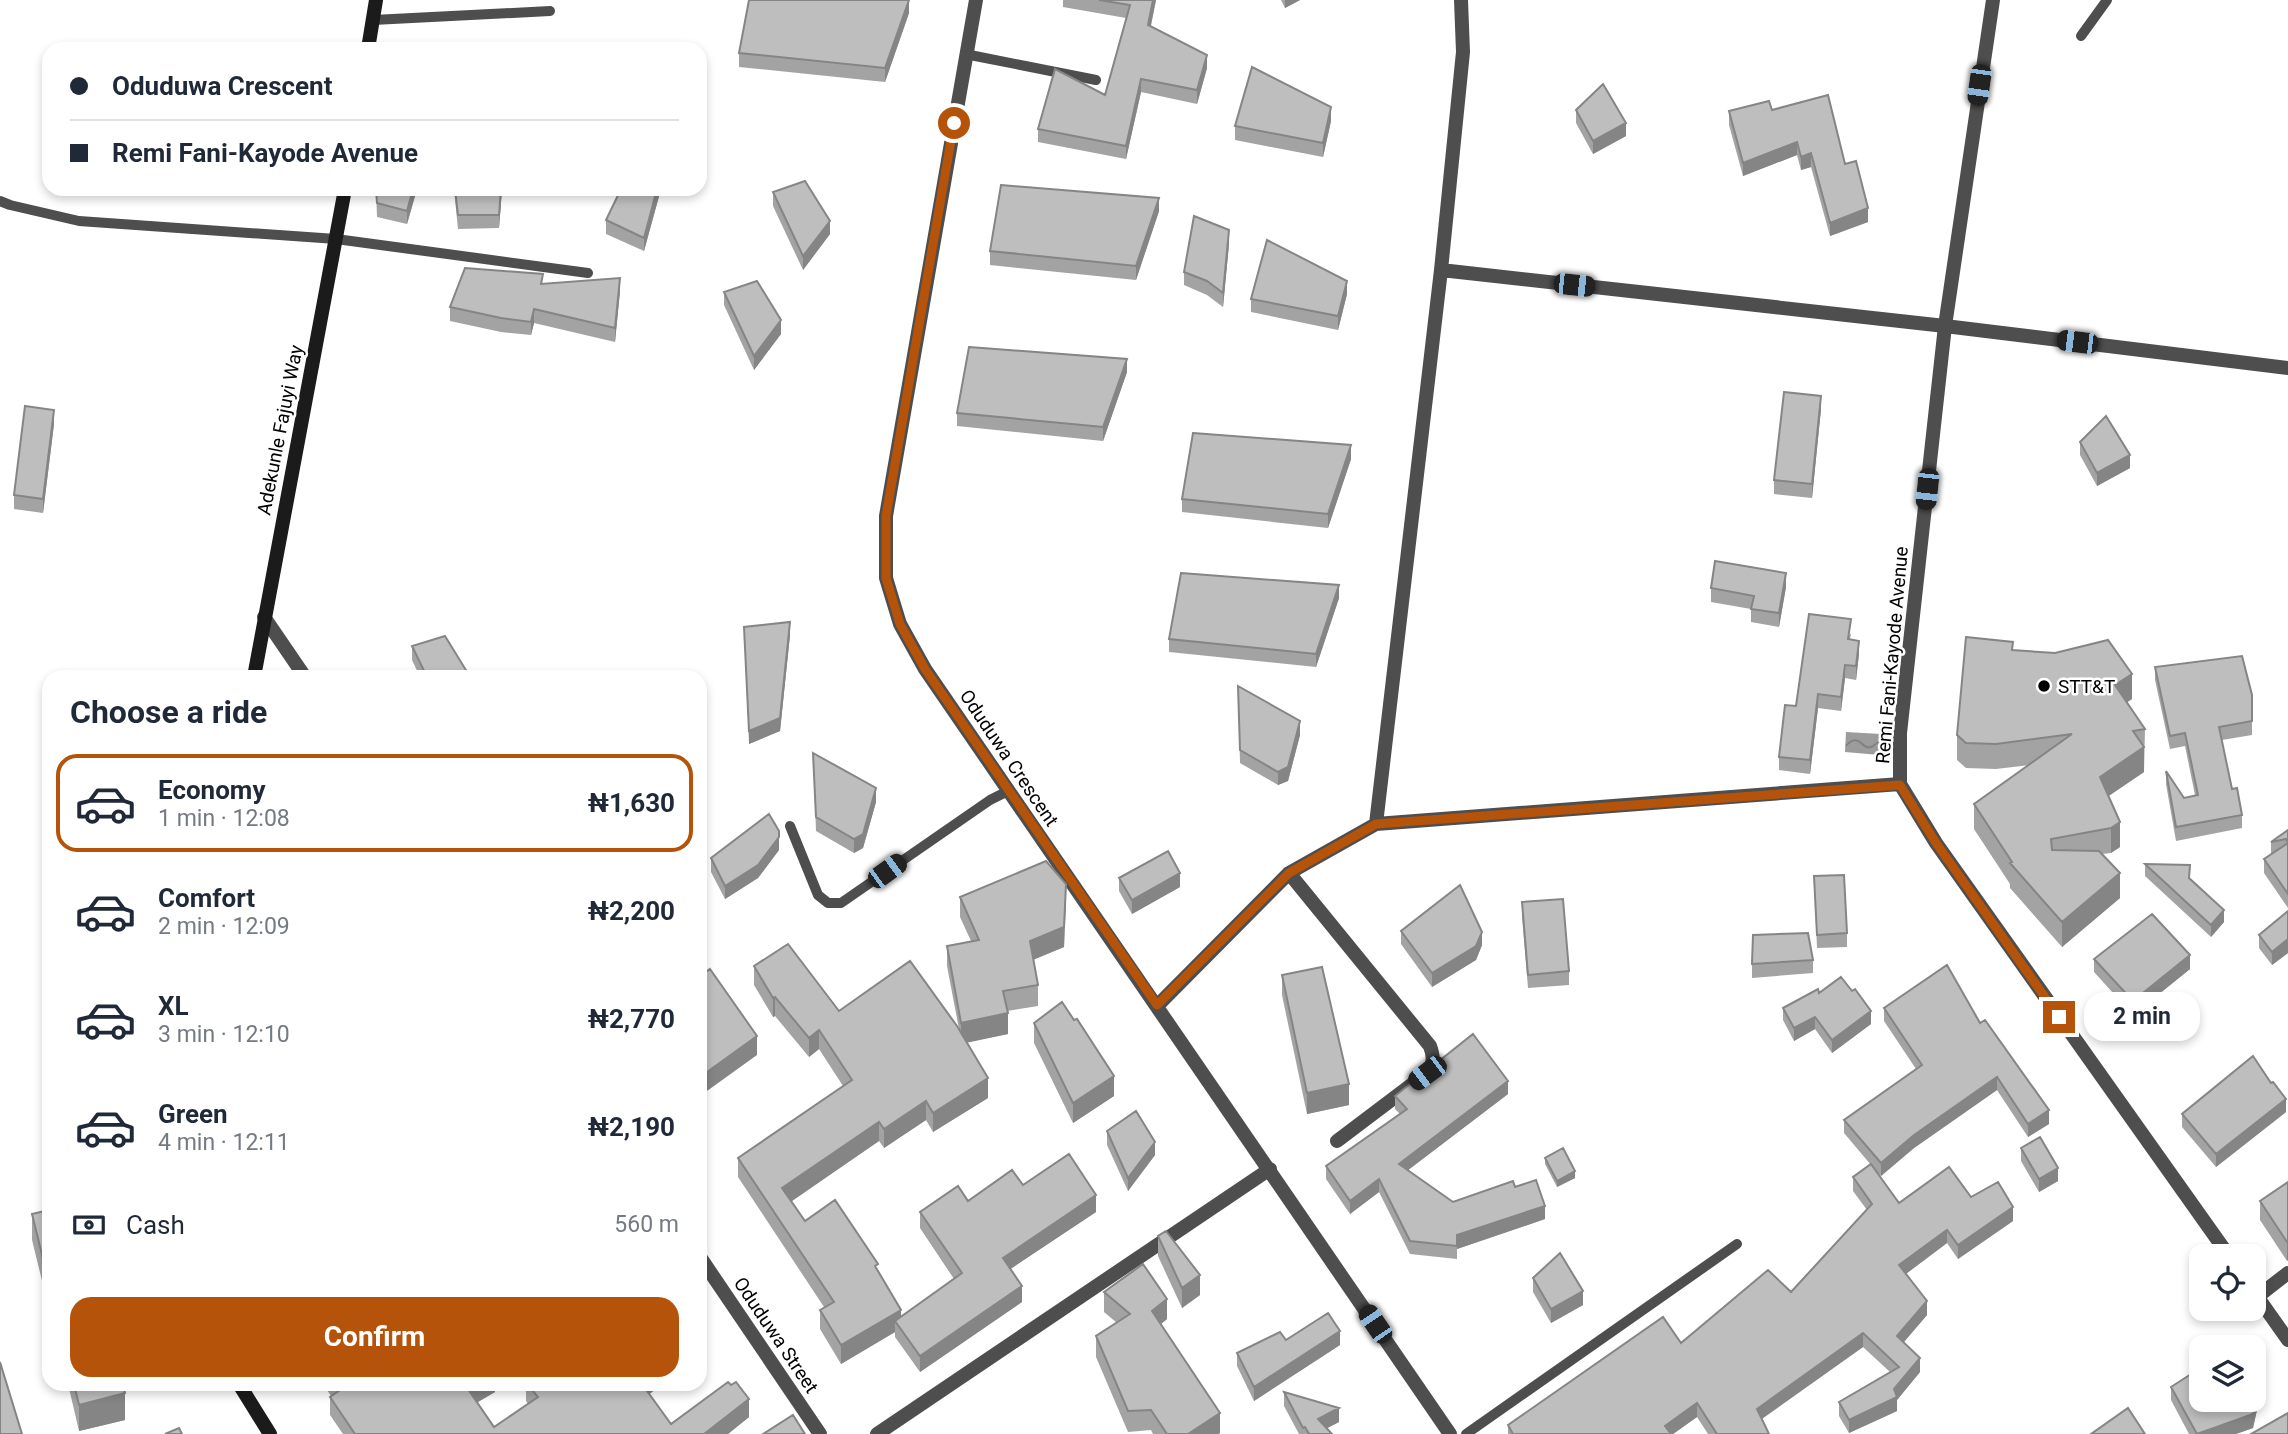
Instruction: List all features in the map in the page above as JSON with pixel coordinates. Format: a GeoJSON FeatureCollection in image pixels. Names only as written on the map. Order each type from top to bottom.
{"type":"FeatureCollection","features":[{"type":"Feature","properties":{"kind":"street"},"geometry":{"type":"LineString","coordinates":[[369,42],[376,0]]}},
{"type":"Feature","properties":{"kind":"street","name":"Oduduwa Crescent"},"geometry":{"type":"LineString","coordinates":[[976,0],[886,516],[886,578],[900,624],[925,669],[1450,1434]]}},
{"type":"Feature","properties":{"kind":"street","name":"Remi Fani-Kayode Avenue"},"geometry":{"type":"LineString","coordinates":[[1993,0],[1945,326],[1900,733],[1900,785],[1936,843],[2220,1244]]}},
{"type":"Feature","properties":{"kind":"street"},"geometry":{"type":"LineString","coordinates":[[1376,824],[1441,270],[1463,52],[1464,1]]}},
{"type":"Feature","properties":{"kind":"street","name":"Adekunle Fajuyi Way"},"geometry":{"type":"LineString","coordinates":[[255,670],[344,196]]}},
{"type":"Feature","properties":{"kind":"street"},"geometry":{"type":"LineString","coordinates":[[1441,270],[1945,326],[2288,368]]}},
{"type":"Feature","properties":{"kind":"street"},"geometry":{"type":"LineString","coordinates":[[264,617],[300,670]]}},
{"type":"Feature","properties":{"kind":"street"},"geometry":{"type":"LineString","coordinates":[[1157,1005],[1289,873],[1376,824],[1900,785]]}},
{"type":"Feature","properties":{"kind":"street"},"geometry":{"type":"LineString","coordinates":[[1289,873],[1430,1046],[1433,1054],[1433,1064],[1427,1073],[1337,1141]]}},
{"type":"Feature","properties":{"kind":"street"},"geometry":{"type":"LineString","coordinates":[[877,1434],[1270,1169]]}},
{"type":"Feature","properties":{"kind":"street","name":"Oduduwa Street"},"geometry":{"type":"LineString","coordinates":[[707,1267],[820,1434]]}},
{"type":"Feature","properties":{"kind":"street"},"geometry":{"type":"LineString","coordinates":[[2266,1287],[2288,1273]]}},
{"type":"Feature","properties":{"kind":"street"},"geometry":{"type":"LineString","coordinates":[[2266,1308],[2288,1340]]}},
{"type":"Feature","properties":{"kind":"street"},"geometry":{"type":"LineString","coordinates":[[243,1391],[270,1434]]}},
{"type":"Feature","properties":{"kind":"lane"},"geometry":{"type":"LineString","coordinates":[[2081,36],[2106,0]]}},
{"type":"Feature","properties":{"kind":"lane"},"geometry":{"type":"LineString","coordinates":[[373,20],[550,11]]}},
{"type":"Feature","properties":{"kind":"lane"},"geometry":{"type":"LineString","coordinates":[[965,54],[1096,80]]}},
{"type":"Feature","properties":{"kind":"lane"},"geometry":{"type":"LineString","coordinates":[[0,201],[79,221],[336,239],[588,273]]}},
{"type":"Feature","properties":{"kind":"lane"},"geometry":{"type":"LineString","coordinates":[[790,826],[818,895],[828,903],[841,902],[990,800],[1008,791]]}},
{"type":"Feature","properties":{"kind":"lane"},"geometry":{"type":"LineString","coordinates":[[1466,1434],[1737,1244]]}},
{"type":"Feature","properties":{"kind":"water"},"geometry":{"type":"Polygon","coordinates":[[[1846,732],[1881,734],[1879,755],[1845,752],[1846,732]]]}},
{"type":"Feature","properties":{"kind":"building"},"geometry":{"type":"Polygon","coordinates":[[[749,0],[909,0],[885,68],[739,53],[749,0]]]}},
{"type":"Feature","properties":{"kind":"building"},"geometry":{"type":"Polygon","coordinates":[[[1099,0],[1153,0],[1148,25],[1207,55],[1197,90],[1141,79],[1126,146],[1038,129],[1055,69],[1105,95],[1130,5],[1099,0]]]}},
{"type":"Feature","properties":{"kind":"building"},"geometry":{"type":"Polygon","coordinates":[[[1252,67],[1331,107],[1323,143],[1235,126],[1252,67]]]}},
{"type":"Feature","properties":{"kind":"building"},"geometry":{"type":"Polygon","coordinates":[[[1603,84],[1626,123],[1593,141],[1576,110],[1603,84]]]}},
{"type":"Feature","properties":{"kind":"building"},"geometry":{"type":"Polygon","coordinates":[[[1828,95],[1845,164],[1856,161],[1868,208],[1830,223],[1811,153],[1801,157],[1797,142],[1743,163],[1729,111],[1769,101],[1772,110],[1828,95]]]}},
{"type":"Feature","properties":{"kind":"building"},"geometry":{"type":"Polygon","coordinates":[[[805,181],[830,221],[803,256],[773,192],[805,181]]]}},
{"type":"Feature","properties":{"kind":"building"},"geometry":{"type":"Polygon","coordinates":[[[1001,185],[1159,198],[1136,266],[990,251],[1001,185]]]}},
{"type":"Feature","properties":{"kind":"building"},"geometry":{"type":"Polygon","coordinates":[[[376,196],[411,196],[407,211],[377,203],[376,196]]]}},
{"type":"Feature","properties":{"kind":"building"},"geometry":{"type":"Polygon","coordinates":[[[456,196],[500,196],[499,215],[458,215],[456,196]]]}},
{"type":"Feature","properties":{"kind":"building"},"geometry":{"type":"Polygon","coordinates":[[[618,196],[655,196],[644,238],[606,220],[618,196]]]}},
{"type":"Feature","properties":{"kind":"building"},"geometry":{"type":"Polygon","coordinates":[[[1194,216],[1229,230],[1223,293],[1207,281],[1184,272],[1194,216]]]}},
{"type":"Feature","properties":{"kind":"building"},"geometry":{"type":"Polygon","coordinates":[[[1267,240],[1347,281],[1338,316],[1251,299],[1267,240]]]}},
{"type":"Feature","properties":{"kind":"building"},"geometry":{"type":"Polygon","coordinates":[[[465,268],[543,274],[541,284],[620,278],[615,328],[534,309],[531,322],[450,307],[465,268]]]}},
{"type":"Feature","properties":{"kind":"building"},"geometry":{"type":"Polygon","coordinates":[[[757,281],[781,320],[754,356],[724,292],[757,281]]]}},
{"type":"Feature","properties":{"kind":"building"},"geometry":{"type":"Polygon","coordinates":[[[969,347],[1127,359],[1103,427],[957,413],[969,347]]]}},
{"type":"Feature","properties":{"kind":"building"},"geometry":{"type":"Polygon","coordinates":[[[1784,392],[1821,396],[1812,484],[1774,480],[1784,392]]]}},
{"type":"Feature","properties":{"kind":"building"},"geometry":{"type":"Polygon","coordinates":[[[25,406],[54,410],[43,499],[14,495],[25,406]]]}},
{"type":"Feature","properties":{"kind":"building"},"geometry":{"type":"Polygon","coordinates":[[[2106,416],[2130,455],[2097,473],[2080,442],[2106,416]]]}},
{"type":"Feature","properties":{"kind":"building"},"geometry":{"type":"Polygon","coordinates":[[[1193,433],[1351,445],[1328,514],[1182,499],[1193,433]]]}},
{"type":"Feature","properties":{"kind":"building"},"geometry":{"type":"Polygon","coordinates":[[[1715,561],[1786,573],[1779,613],[1751,609],[1754,596],[1711,588],[1715,561]]]}},
{"type":"Feature","properties":{"kind":"building"},"geometry":{"type":"Polygon","coordinates":[[[1181,573],[1339,585],[1316,654],[1169,639],[1181,573]]]}},
{"type":"Feature","properties":{"kind":"building"},"geometry":{"type":"Polygon","coordinates":[[[1809,614],[1851,619],[1848,639],[1859,641],[1856,666],[1845,665],[1841,697],[1818,694],[1810,760],[1779,757],[1785,705],[1796,706],[1809,614]]]}},
{"type":"Feature","properties":{"kind":"building"},"geometry":{"type":"Polygon","coordinates":[[[790,622],[780,718],[749,731],[744,627],[790,622]]]}},
{"type":"Feature","properties":{"kind":"building"},"geometry":{"type":"Polygon","coordinates":[[[445,636],[466,670],[424,670],[412,646],[445,636]]]}},
{"type":"Feature","properties":{"kind":"building"},"geometry":{"type":"Polygon","coordinates":[[[1966,637],[2013,642],[2012,650],[2055,653],[2108,640],[2132,674],[2115,685],[2145,729],[2133,731],[2144,747],[2100,777],[2120,822],[2111,828],[2051,839],[2052,850],[2099,851],[2120,873],[2062,922],[2010,863],[2012,862],[1974,804],[2072,734],[1996,744],[1966,743],[1957,735],[1966,637]]]}},
{"type":"Feature","properties":{"kind":"building"},"geometry":{"type":"Polygon","coordinates":[[[2242,656],[2252,695],[2252,721],[2219,727],[2232,789],[2237,788],[2242,815],[2176,827],[2166,771],[2184,798],[2198,795],[2185,733],[2170,736],[2155,667],[2242,656]]]}},
{"type":"Feature","properties":{"kind":"building"},"geometry":{"type":"Polygon","coordinates":[[[1238,686],[1300,721],[1288,767],[1278,772],[1240,750],[1238,686]]]}},
{"type":"Feature","properties":{"kind":"building"},"geometry":{"type":"Polygon","coordinates":[[[813,753],[876,788],[863,834],[854,839],[816,817],[813,753]]]}},
{"type":"Feature","properties":{"kind":"building"},"geometry":{"type":"Polygon","coordinates":[[[769,814],[779,831],[779,837],[758,865],[725,886],[711,858],[769,814]]]}},
{"type":"Feature","properties":{"kind":"building"},"geometry":{"type":"Polygon","coordinates":[[[2288,830],[2288,843],[2286,839],[2271,842],[2288,830]]]}},
{"type":"Feature","properties":{"kind":"building"},"geometry":{"type":"Polygon","coordinates":[[[2288,843],[2288,894],[2264,859],[2288,843]]]}},
{"type":"Feature","properties":{"kind":"building"},"geometry":{"type":"Polygon","coordinates":[[[1168,851],[1180,873],[1132,900],[1119,878],[1168,851]]]}},
{"type":"Feature","properties":{"kind":"building"},"geometry":{"type":"Polygon","coordinates":[[[1046,861],[1066,884],[1064,927],[1030,941],[1038,985],[1003,991],[1008,1013],[961,1023],[947,946],[979,940],[960,897],[1046,861]]]}},
{"type":"Feature","properties":{"kind":"building"},"geometry":{"type":"Polygon","coordinates":[[[2145,864],[2190,865],[2189,878],[2224,910],[2211,925],[2145,864]]]}},
{"type":"Feature","properties":{"kind":"building"},"geometry":{"type":"Polygon","coordinates":[[[1844,875],[1847,933],[1817,935],[1814,876],[1844,875]]]}},
{"type":"Feature","properties":{"kind":"building"},"geometry":{"type":"Polygon","coordinates":[[[1460,885],[1482,932],[1476,946],[1432,973],[1401,931],[1460,885]]]}},
{"type":"Feature","properties":{"kind":"building"},"geometry":{"type":"Polygon","coordinates":[[[1563,899],[1569,971],[1528,975],[1522,902],[1563,899]]]}},
{"type":"Feature","properties":{"kind":"building"},"geometry":{"type":"Polygon","coordinates":[[[2288,911],[2288,939],[2272,952],[2259,935],[2288,911]]]}},
{"type":"Feature","properties":{"kind":"building"},"geometry":{"type":"Polygon","coordinates":[[[2152,914],[2190,955],[2133,1001],[2094,959],[2152,914]]]}},
{"type":"Feature","properties":{"kind":"building"},"geometry":{"type":"Polygon","coordinates":[[[1808,933],[1813,960],[1752,964],[1753,935],[1808,933]]]}},
{"type":"Feature","properties":{"kind":"building"},"geometry":{"type":"Polygon","coordinates":[[[788,944],[839,1011],[910,961],[957,1026],[988,1078],[933,1113],[926,1101],[884,1129],[879,1122],[782,1188],[805,1221],[835,1200],[878,1264],[875,1266],[901,1310],[841,1345],[820,1310],[834,1302],[738,1158],[852,1080],[819,1030],[809,1038],[775,997],[773,998],[754,966],[788,944]]]}},
{"type":"Feature","properties":{"kind":"building"},"geometry":{"type":"Polygon","coordinates":[[[1947,965],[1980,1023],[1985,1020],[2049,1110],[2028,1124],[1997,1077],[1914,1135],[1881,1163],[1844,1120],[1922,1065],[1884,1008],[1947,965]]]}},
{"type":"Feature","properties":{"kind":"building"},"geometry":{"type":"Polygon","coordinates":[[[1322,967],[1349,1084],[1307,1093],[1282,975],[1322,967]]]}},
{"type":"Feature","properties":{"kind":"building"},"geometry":{"type":"Polygon","coordinates":[[[710,969],[757,1036],[707,1072],[707,971],[710,969]]]}},
{"type":"Feature","properties":{"kind":"building"},"geometry":{"type":"Polygon","coordinates":[[[1841,977],[1852,991],[1855,989],[1871,1011],[1832,1040],[1815,1017],[1794,1028],[1783,1008],[1818,989],[1819,993],[1841,977]]]}},
{"type":"Feature","properties":{"kind":"building"},"geometry":{"type":"Polygon","coordinates":[[[1062,1002],[1074,1020],[1077,1019],[1114,1076],[1073,1103],[1034,1023],[1062,1002]]]}},
{"type":"Feature","properties":{"kind":"building"},"geometry":{"type":"Polygon","coordinates":[[[1473,1034],[1508,1081],[1399,1164],[1453,1202],[1513,1181],[1515,1187],[1536,1180],[1545,1206],[1457,1235],[1457,1246],[1410,1241],[1379,1179],[1350,1201],[1326,1166],[1407,1109],[1395,1096],[1473,1034]]]}},
{"type":"Feature","properties":{"kind":"building"},"geometry":{"type":"Polygon","coordinates":[[[2253,1056],[2271,1083],[2273,1082],[2286,1099],[2216,1154],[2182,1114],[2253,1056]]]}},
{"type":"Feature","properties":{"kind":"building"},"geometry":{"type":"Polygon","coordinates":[[[1136,1111],[1155,1142],[1128,1178],[1107,1131],[1136,1111]]]}},
{"type":"Feature","properties":{"kind":"building"},"geometry":{"type":"Polygon","coordinates":[[[2040,1137],[2058,1168],[2039,1179],[2021,1148],[2040,1137]]]}},
{"type":"Feature","properties":{"kind":"building"},"geometry":{"type":"Polygon","coordinates":[[[1563,1148],[1575,1171],[1557,1181],[1545,1158],[1563,1148]]]}},
{"type":"Feature","properties":{"kind":"building"},"geometry":{"type":"Polygon","coordinates":[[[1069,1154],[1096,1195],[1003,1258],[1022,1286],[920,1356],[895,1321],[962,1273],[920,1212],[958,1186],[968,1201],[1012,1170],[1023,1185],[1069,1154]]]}},
{"type":"Feature","properties":{"kind":"building"},"geometry":{"type":"Polygon","coordinates":[[[1871,1164],[1899,1203],[1949,1167],[1971,1197],[1998,1182],[2013,1207],[1958,1245],[1947,1230],[1899,1265],[1927,1301],[1897,1336],[1920,1358],[1894,1389],[1897,1397],[1849,1420],[1839,1402],[1899,1367],[1863,1333],[1757,1409],[1769,1434],[1717,1434],[1697,1403],[1665,1426],[1671,1434],[1513,1434],[1508,1425],[1663,1317],[1681,1343],[1768,1270],[1791,1292],[1872,1204],[1853,1177],[1871,1164]]]}},
{"type":"Feature","properties":{"kind":"building"},"geometry":{"type":"Polygon","coordinates":[[[2288,1182],[2288,1241],[2287,1242],[2260,1201],[2288,1182]]]}},
{"type":"Feature","properties":{"kind":"building"},"geometry":{"type":"Polygon","coordinates":[[[42,1212],[42,1255],[32,1214],[42,1212]]]}},
{"type":"Feature","properties":{"kind":"building"},"geometry":{"type":"Polygon","coordinates":[[[1166,1231],[1200,1275],[1182,1288],[1158,1236],[1166,1231]]]}},
{"type":"Feature","properties":{"kind":"building"},"geometry":{"type":"Polygon","coordinates":[[[1560,1253],[1583,1291],[1551,1309],[1533,1278],[1560,1253]]]}},
{"type":"Feature","properties":{"kind":"building"},"geometry":{"type":"Polygon","coordinates":[[[1143,1264],[1167,1299],[1152,1311],[1220,1413],[1188,1434],[1167,1434],[1151,1410],[1128,1411],[1096,1336],[1130,1314],[1104,1292],[1143,1264]]]}},
{"type":"Feature","properties":{"kind":"building"},"geometry":{"type":"Polygon","coordinates":[[[1328,1313],[1340,1331],[1254,1387],[1237,1353],[1280,1332],[1286,1340],[1328,1313]]]}},
{"type":"Feature","properties":{"kind":"building"},"geometry":{"type":"Polygon","coordinates":[[[0,1362],[22,1434],[0,1434],[0,1362]]]}},
{"type":"Feature","properties":{"kind":"building"},"geometry":{"type":"Polygon","coordinates":[[[2189,1375],[2189,1412],[2253,1414],[2197,1434],[2171,1387],[2189,1375]]]}},
{"type":"Feature","properties":{"kind":"building"},"geometry":{"type":"Polygon","coordinates":[[[728,1382],[731,1385],[736,1382],[749,1399],[704,1434],[355,1434],[330,1397],[339,1391],[469,1391],[494,1427],[538,1397],[533,1391],[647,1391],[671,1424],[728,1382]]]}},
{"type":"Feature","properties":{"kind":"building"},"geometry":{"type":"Polygon","coordinates":[[[76,1391],[125,1391],[125,1393],[79,1405],[76,1391]]]}},
{"type":"Feature","properties":{"kind":"building"},"geometry":{"type":"Polygon","coordinates":[[[1284,1392],[1339,1408],[1318,1419],[1332,1434],[1309,1434],[1284,1392]]]}},
{"type":"Feature","properties":{"kind":"building"},"geometry":{"type":"Polygon","coordinates":[[[2128,1408],[2145,1434],[2091,1434],[2128,1408]]]}},
{"type":"Feature","properties":{"kind":"building"},"geometry":{"type":"Polygon","coordinates":[[[2288,1413],[2288,1434],[2251,1434],[2288,1413]]]}},
{"type":"Feature","properties":{"kind":"building"},"geometry":{"type":"Polygon","coordinates":[[[793,1415],[805,1434],[763,1434],[793,1415]]]}},
{"type":"Feature","properties":{"kind":"building"},"geometry":{"type":"Polygon","coordinates":[[[179,1428],[182,1434],[165,1434],[179,1428]]]}},
{"type":"Feature","properties":{"kind":"place","name":"STT&T"},"geometry":{"type":"Point","coordinates":[2044,686]}},
{"type":"Feature","properties":{"kind":"route"},"geometry":{"type":"LineString","coordinates":[[954,123],[886,516],[886,578],[900,624],[925,669],[1157,1005],[1289,873],[1376,824],[1900,785],[1936,843],[2059,1017]]}}]}
